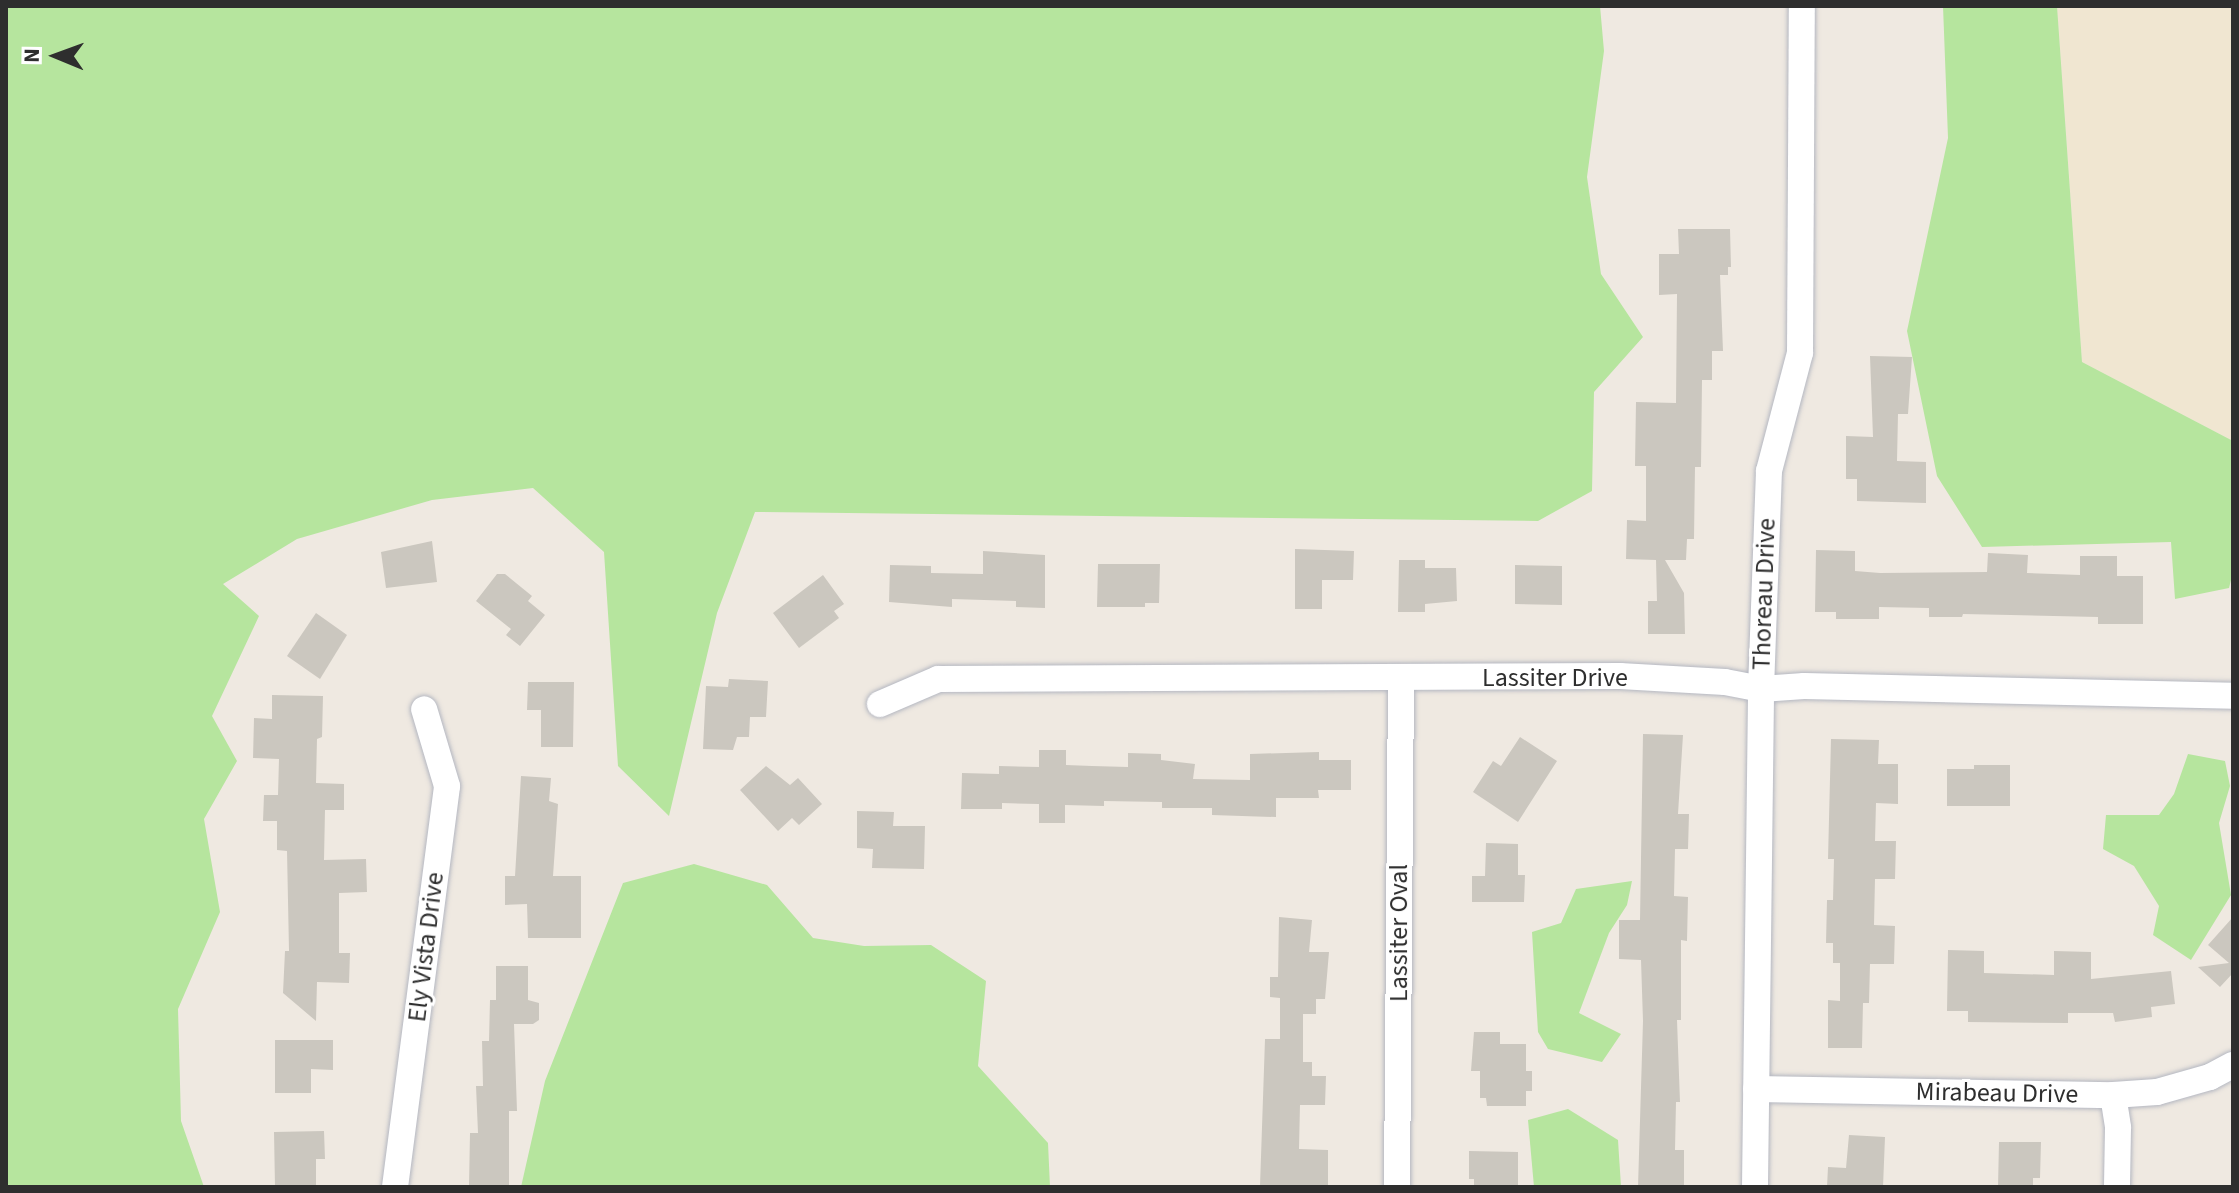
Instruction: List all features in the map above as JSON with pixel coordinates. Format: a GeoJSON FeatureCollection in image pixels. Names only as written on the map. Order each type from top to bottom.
{"type":"FeatureCollection","features":[{"type":"Feature","properties":{"kind":"street","name":"Thoreau Drive"},"geometry":{"type":"LineString","coordinates":[[1755,1187],[1761,689],[1769,471],[1800,353],[1802,6]]}},
{"type":"Feature","properties":{"kind":"street","name":"Lassiter Drive"},"geometry":{"type":"LineString","coordinates":[[880,704],[938,679],[1620,676],[1725,682],[1761,689],[1818,686],[2233,696]]}},
{"type":"Feature","properties":{"kind":"street","name":"Lassiter Oval"},"geometry":{"type":"LineString","coordinates":[[1397,1187],[1401,679]]}},
{"type":"Feature","properties":{"kind":"street","name":"Ely Vista Drive"},"geometry":{"type":"LineString","coordinates":[[395,1187],[447,786],[424,709]]}},
{"type":"Feature","properties":{"kind":"street","name":"Mirabeau Drive"},"geometry":{"type":"LineString","coordinates":[[1756,1089],[2113,1095],[2157,1092],[2210,1077],[2233,1065]]}},
{"type":"Feature","properties":{"kind":"street"},"geometry":{"type":"LineString","coordinates":[[2113,1095],[2118,1128],[2117,1187]]}},
{"type":"Feature","properties":{"kind":"shaded area"},"geometry":{"type":"Polygon","coordinates":[[[2057,6],[2233,6],[2233,441],[2082,362],[2057,6]]]}},
{"type":"Feature","properties":{"kind":"green space"},"geometry":{"type":"Polygon","coordinates":[[[6,6],[1600,6],[1604,51],[1587,177],[1601,274],[1643,337],[1594,392],[1592,491],[1538,521],[755,512],[717,613],[669,816],[618,766],[604,552],[533,488],[432,500],[297,539],[223,584],[259,616],[212,716],[237,761],[204,819],[220,912],[178,1009],[181,1121],[204,1187],[6,1187],[6,6]]]}},
{"type":"Feature","properties":{"kind":"green space"},"geometry":{"type":"Polygon","coordinates":[[[1943,6],[2057,6],[2082,362],[2233,441],[2233,572],[2229,588],[2175,599],[2171,542],[1982,547],[1937,476],[1907,331],[1948,138],[1943,6]]]}},
{"type":"Feature","properties":{"kind":"green space"},"geometry":{"type":"Polygon","coordinates":[[[2188,754],[2225,761],[2230,786],[2219,823],[2231,895],[2191,960],[2153,935],[2159,906],[2134,866],[2103,849],[2106,815],[2159,815],[2174,794],[2188,754]]]}},
{"type":"Feature","properties":{"kind":"green space"},"geometry":{"type":"Polygon","coordinates":[[[694,864],[767,885],[813,938],[864,946],[931,945],[986,981],[978,1066],[1048,1143],[1050,1187],[521,1187],[545,1081],[623,883],[694,864]]]}},
{"type":"Feature","properties":{"kind":"green space"},"geometry":{"type":"Polygon","coordinates":[[[1632,881],[1627,905],[1609,933],[1579,1013],[1621,1034],[1602,1062],[1548,1049],[1538,1032],[1532,932],[1561,923],[1576,889],[1632,881]]]}},
{"type":"Feature","properties":{"kind":"green space"},"geometry":{"type":"Polygon","coordinates":[[[1568,1109],[1618,1140],[1621,1187],[1534,1187],[1528,1120],[1568,1109]]]}},
{"type":"Feature","properties":{"kind":"building"},"geometry":{"type":"Polygon","coordinates":[[[1678,229],[1730,229],[1731,267],[1728,267],[1728,275],[1720,275],[1723,351],[1712,351],[1712,380],[1702,380],[1701,467],[1695,467],[1694,539],[1687,539],[1686,560],[1665,560],[1684,593],[1685,634],[1648,634],[1648,601],[1657,601],[1656,560],[1626,559],[1627,520],[1646,521],[1646,466],[1635,466],[1636,402],[1676,403],[1677,294],[1659,295],[1659,254],[1679,254],[1678,229]]]}},
{"type":"Feature","properties":{"kind":"building"},"geometry":{"type":"Polygon","coordinates":[[[1870,356],[1912,357],[1908,414],[1898,414],[1897,461],[1926,462],[1926,503],[1857,501],[1857,479],[1846,479],[1846,436],[1873,437],[1870,356]]]}},
{"type":"Feature","properties":{"kind":"building"},"geometry":{"type":"Polygon","coordinates":[[[432,541],[437,582],[386,588],[381,552],[432,541]]]}},
{"type":"Feature","properties":{"kind":"building"},"geometry":{"type":"Polygon","coordinates":[[[1295,549],[1354,551],[1353,580],[1322,580],[1322,609],[1295,609],[1295,549]]]}},
{"type":"Feature","properties":{"kind":"building"},"geometry":{"type":"Polygon","coordinates":[[[1816,550],[1855,551],[1855,571],[1880,573],[1987,572],[1988,553],[2028,555],[2027,573],[2080,575],[2080,556],[2117,556],[2117,576],[2143,576],[2143,624],[2098,624],[2098,617],[1963,614],[1962,617],[1929,617],[1929,608],[1879,607],[1879,619],[1836,619],[1836,612],[1815,612],[1816,550]]]}},
{"type":"Feature","properties":{"kind":"building"},"geometry":{"type":"Polygon","coordinates":[[[983,551],[1045,555],[1045,608],[1016,607],[1016,601],[952,599],[952,607],[889,602],[890,565],[931,566],[931,573],[983,574],[983,551]]]}},
{"type":"Feature","properties":{"kind":"building"},"geometry":{"type":"Polygon","coordinates":[[[1399,560],[1425,560],[1425,568],[1456,568],[1457,601],[1425,604],[1425,612],[1398,612],[1399,560]]]}},
{"type":"Feature","properties":{"kind":"building"},"geometry":{"type":"Polygon","coordinates":[[[1098,564],[1160,564],[1159,603],[1145,603],[1145,607],[1097,607],[1098,564]]]}},
{"type":"Feature","properties":{"kind":"building"},"geometry":{"type":"Polygon","coordinates":[[[1515,565],[1562,566],[1562,605],[1515,604],[1515,565]]]}},
{"type":"Feature","properties":{"kind":"building"},"geometry":{"type":"Polygon","coordinates":[[[497,574],[505,574],[532,596],[528,601],[545,615],[520,646],[506,635],[511,629],[476,601],[497,574]]]}},
{"type":"Feature","properties":{"kind":"building"},"geometry":{"type":"Polygon","coordinates":[[[823,575],[844,604],[834,611],[839,618],[799,648],[773,613],[823,575]]]}},
{"type":"Feature","properties":{"kind":"building"},"geometry":{"type":"Polygon","coordinates":[[[316,613],[347,635],[320,679],[287,656],[316,613]]]}},
{"type":"Feature","properties":{"kind":"building"},"geometry":{"type":"Polygon","coordinates":[[[729,679],[768,681],[766,717],[750,717],[749,737],[737,737],[733,750],[703,749],[706,686],[728,687],[729,679]]]}},
{"type":"Feature","properties":{"kind":"building"},"geometry":{"type":"Polygon","coordinates":[[[528,682],[574,682],[573,747],[541,747],[541,710],[527,710],[528,682]]]}},
{"type":"Feature","properties":{"kind":"building"},"geometry":{"type":"Polygon","coordinates":[[[272,695],[323,696],[322,737],[317,739],[316,783],[344,784],[344,810],[325,810],[324,860],[366,859],[367,892],[339,893],[339,953],[350,953],[349,983],[317,982],[316,1021],[283,993],[285,951],[289,951],[287,851],[277,850],[277,821],[263,821],[264,795],[278,795],[279,759],[253,758],[254,718],[272,719],[272,695]]]}},
{"type":"Feature","properties":{"kind":"building"},"geometry":{"type":"Polygon","coordinates":[[[1643,734],[1683,735],[1678,814],[1689,814],[1688,849],[1675,849],[1674,896],[1688,897],[1687,941],[1681,940],[1681,1020],[1677,1020],[1680,1102],[1676,1102],[1675,1150],[1684,1150],[1684,1187],[1638,1187],[1643,1021],[1641,960],[1619,959],[1619,920],[1640,920],[1643,734]]]}},
{"type":"Feature","properties":{"kind":"building"},"geometry":{"type":"Polygon","coordinates":[[[1520,737],[1557,761],[1518,822],[1473,792],[1493,761],[1501,766],[1520,737]]]}},
{"type":"Feature","properties":{"kind":"building"},"geometry":{"type":"Polygon","coordinates":[[[1831,739],[1879,740],[1878,764],[1898,764],[1898,804],[1876,803],[1875,841],[1896,841],[1895,879],[1875,879],[1874,925],[1895,926],[1894,964],[1870,964],[1869,1003],[1863,1003],[1862,1048],[1828,1048],[1828,1000],[1840,1001],[1840,963],[1833,963],[1833,943],[1826,943],[1827,900],[1833,900],[1834,859],[1828,859],[1831,739]]]}},
{"type":"Feature","properties":{"kind":"building"},"geometry":{"type":"Polygon","coordinates":[[[1039,750],[1066,750],[1066,765],[1092,766],[1128,767],[1128,753],[1161,754],[1161,760],[1195,764],[1193,779],[1250,780],[1250,754],[1319,752],[1319,760],[1351,760],[1351,790],[1318,790],[1319,798],[1276,798],[1276,817],[1212,815],[1212,808],[1162,808],[1162,802],[1104,801],[1104,806],[1065,805],[1065,823],[1039,823],[1039,804],[1002,803],[1002,809],[961,809],[962,773],[999,774],[999,766],[1039,767],[1039,750]]]}},
{"type":"Feature","properties":{"kind":"building"},"geometry":{"type":"Polygon","coordinates":[[[1974,765],[2010,765],[2010,806],[1947,806],[1947,769],[1974,769],[1974,765]]]}},
{"type":"Feature","properties":{"kind":"building"},"geometry":{"type":"Polygon","coordinates":[[[766,766],[790,785],[798,778],[822,804],[799,825],[792,818],[778,831],[740,790],[766,766]]]}},
{"type":"Feature","properties":{"kind":"building"},"geometry":{"type":"Polygon","coordinates":[[[521,776],[551,778],[549,801],[558,804],[553,876],[581,876],[581,938],[528,938],[527,904],[505,905],[505,876],[515,876],[521,776]]]}},
{"type":"Feature","properties":{"kind":"building"},"geometry":{"type":"Polygon","coordinates":[[[857,811],[894,812],[893,826],[925,826],[924,869],[872,868],[873,849],[857,848],[857,811]]]}},
{"type":"Feature","properties":{"kind":"building"},"geometry":{"type":"Polygon","coordinates":[[[1486,843],[1518,844],[1518,875],[1525,875],[1524,902],[1472,902],[1472,876],[1485,876],[1486,843]]]}},
{"type":"Feature","properties":{"kind":"building"},"geometry":{"type":"Polygon","coordinates":[[[1279,917],[1312,920],[1309,952],[1329,952],[1325,999],[1316,999],[1316,1014],[1303,1014],[1303,1062],[1312,1062],[1312,1076],[1326,1076],[1325,1105],[1300,1105],[1299,1149],[1328,1150],[1328,1187],[1260,1186],[1265,1039],[1280,1039],[1280,998],[1270,997],[1270,977],[1278,977],[1279,917]]]}},
{"type":"Feature","properties":{"kind":"building"},"geometry":{"type":"Polygon","coordinates":[[[2233,917],[2233,973],[2220,987],[2198,967],[2229,963],[2208,945],[2233,917]]]}},
{"type":"Feature","properties":{"kind":"building"},"geometry":{"type":"Polygon","coordinates":[[[1948,950],[1984,951],[1984,973],[2054,975],[2054,951],[2091,952],[2091,979],[2171,971],[2175,1004],[2151,1007],[2152,1017],[2115,1022],[2113,1013],[2068,1013],[2068,1023],[1968,1022],[1968,1011],[1947,1011],[1948,950]]]}},
{"type":"Feature","properties":{"kind":"building"},"geometry":{"type":"Polygon","coordinates":[[[496,966],[528,966],[528,1000],[539,1003],[539,1020],[533,1024],[514,1024],[517,1111],[509,1111],[509,1187],[469,1187],[470,1133],[478,1133],[476,1086],[483,1086],[482,1041],[489,1041],[490,1000],[496,1000],[496,966]]]}},
{"type":"Feature","properties":{"kind":"building"},"geometry":{"type":"Polygon","coordinates":[[[1474,1032],[1500,1032],[1500,1044],[1526,1044],[1526,1071],[1532,1071],[1532,1091],[1526,1091],[1526,1106],[1487,1106],[1486,1098],[1480,1098],[1480,1071],[1471,1071],[1474,1032]]]}},
{"type":"Feature","properties":{"kind":"building"},"geometry":{"type":"Polygon","coordinates":[[[275,1040],[333,1040],[333,1070],[311,1069],[311,1093],[275,1093],[275,1040]]]}},
{"type":"Feature","properties":{"kind":"building"},"geometry":{"type":"Polygon","coordinates":[[[324,1131],[325,1159],[316,1159],[316,1187],[275,1187],[274,1132],[324,1131]]]}},
{"type":"Feature","properties":{"kind":"building"},"geometry":{"type":"Polygon","coordinates":[[[1849,1135],[1885,1137],[1883,1187],[1827,1187],[1828,1167],[1846,1168],[1849,1135]]]}},
{"type":"Feature","properties":{"kind":"building"},"geometry":{"type":"Polygon","coordinates":[[[1999,1142],[2041,1142],[2040,1178],[2033,1178],[2033,1187],[1998,1187],[1999,1142]]]}},
{"type":"Feature","properties":{"kind":"building"},"geometry":{"type":"Polygon","coordinates":[[[1469,1151],[1518,1152],[1518,1187],[1474,1187],[1474,1179],[1469,1179],[1469,1151]]]}}]}
